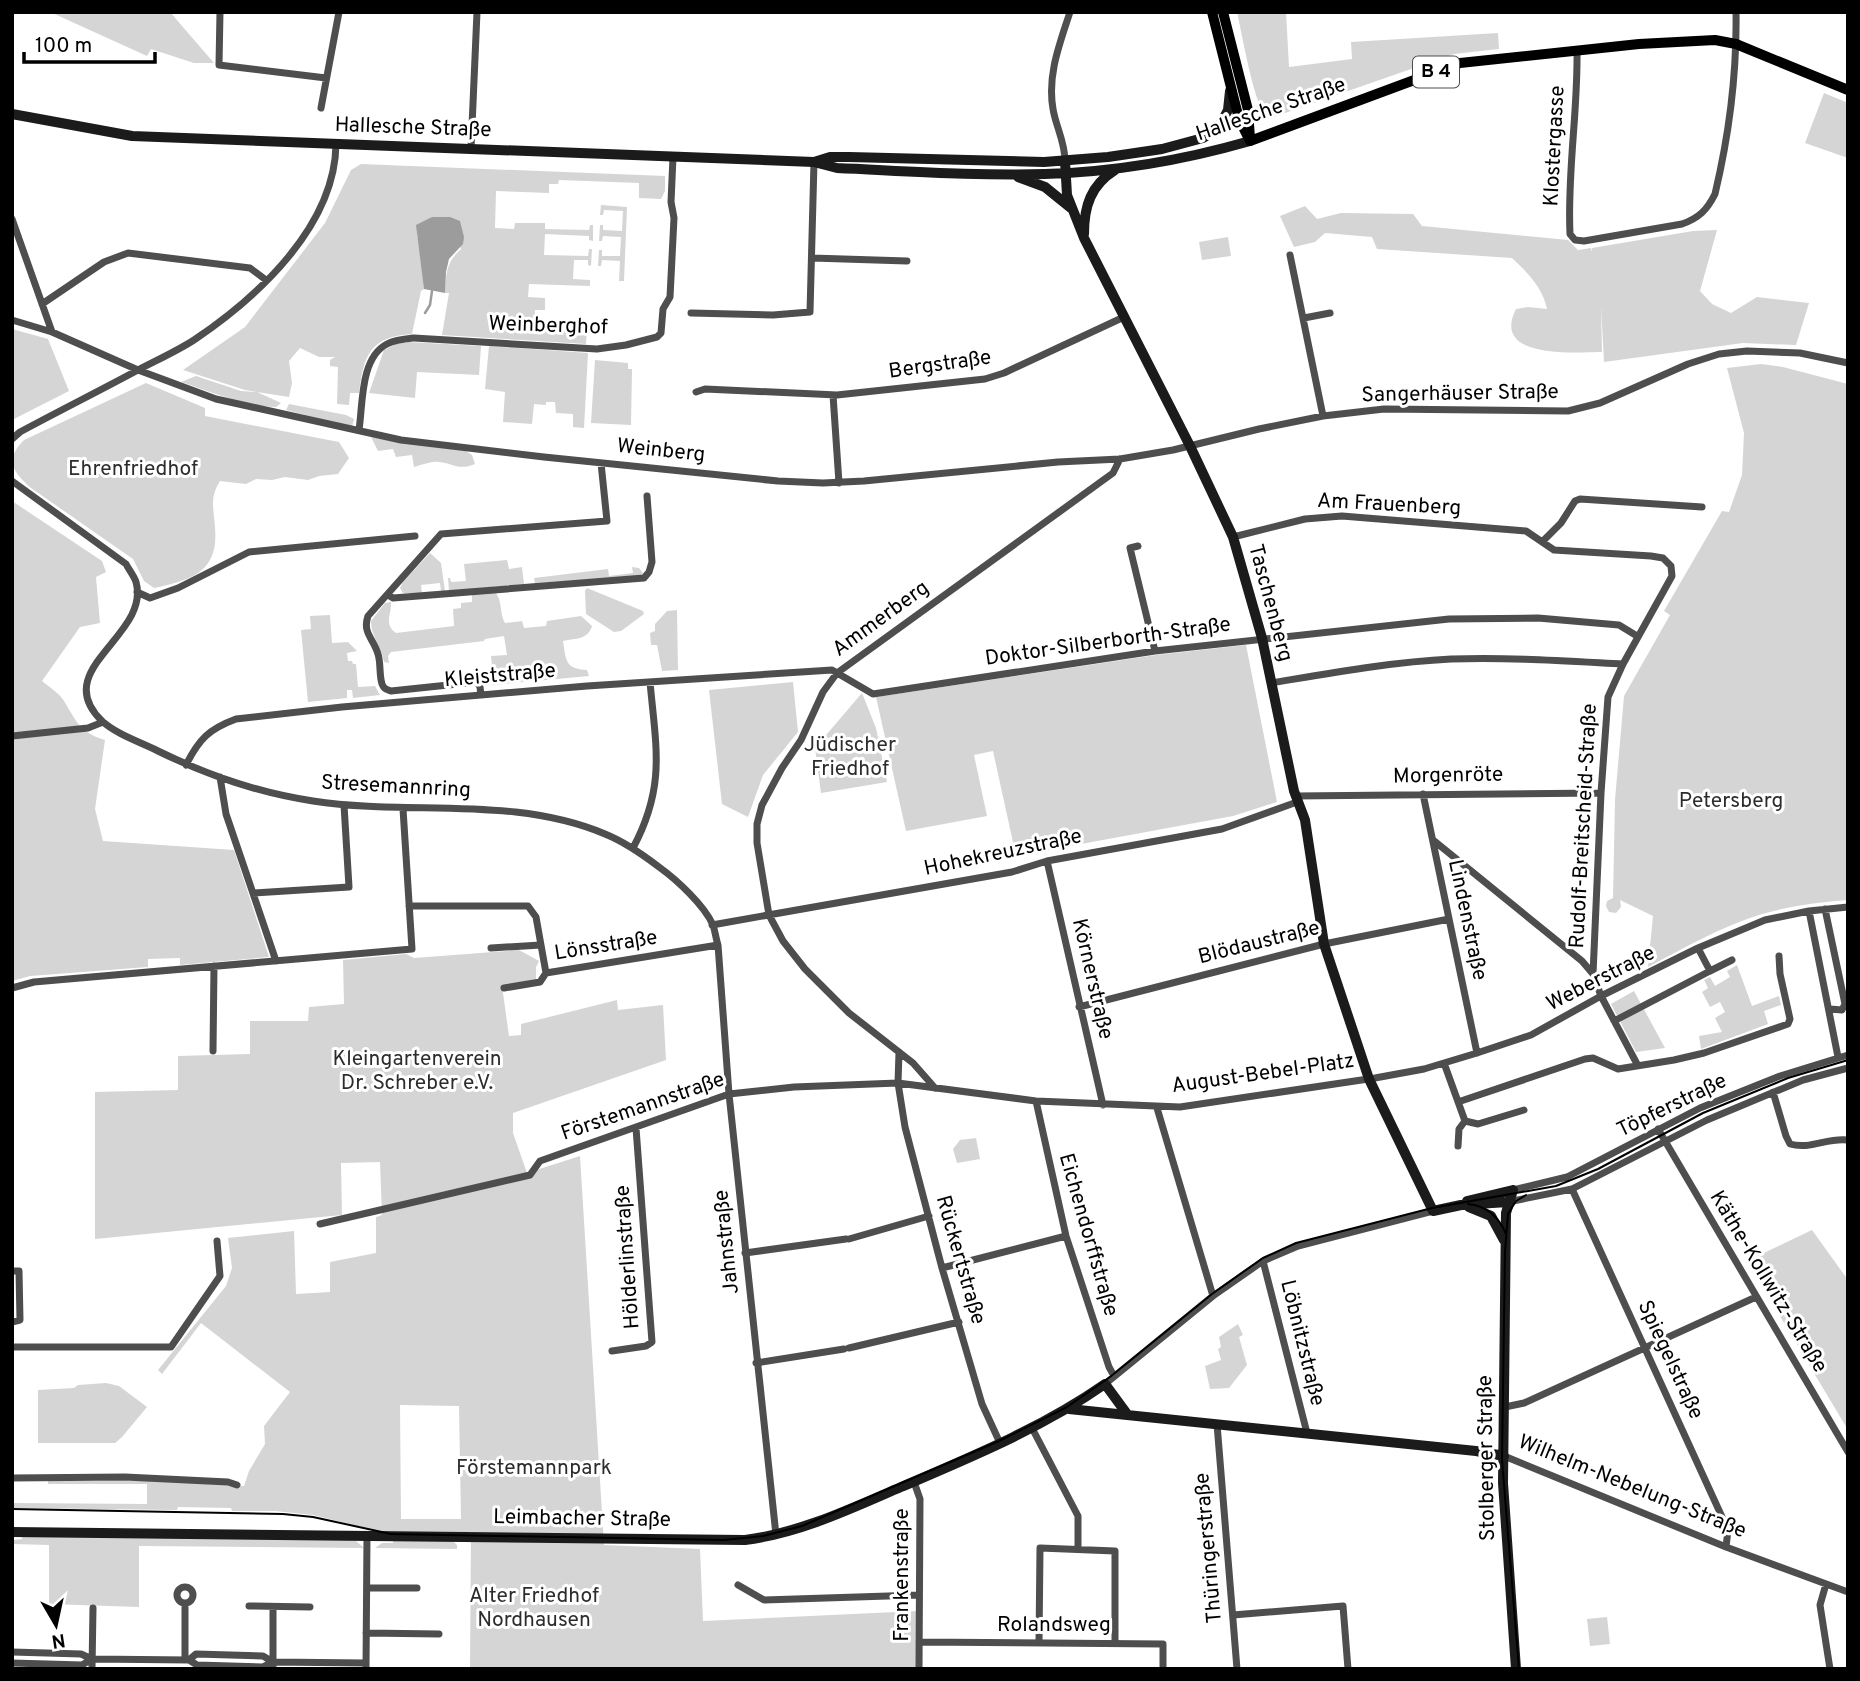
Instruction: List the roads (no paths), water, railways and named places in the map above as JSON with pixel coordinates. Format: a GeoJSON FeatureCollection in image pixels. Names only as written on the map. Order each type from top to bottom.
{"type":"FeatureCollection","features":[{"type":"Feature","properties":{"kind":"main road"},"geometry":{"type":"LineString","coordinates":[[1212,12],[1239,118],[1250,141]]}},
{"type":"Feature","properties":{"kind":"main road"},"geometry":{"type":"LineString","coordinates":[[1223,12],[1251,124],[1250,141]]}},
{"type":"Feature","properties":{"kind":"main road","name":"Hallesche Straße"},"geometry":{"type":"LineString","coordinates":[[12,114],[132,136],[814,162],[837,168],[1008,174],[1066,173],[1197,156],[1250,141],[1460,63],[1714,40],[1736,44]]}},
{"type":"Feature","properties":{"kind":"main road","name":"B 4"},"geometry":{"type":"LineString","coordinates":[[1736,44],[1848,90]]}},
{"type":"Feature","properties":{"kind":"main road","name":"Hallesche Straße"},"geometry":{"type":"LineString","coordinates":[[814,162],[830,157],[1065,162],[1162,149],[1203,138],[1218,129],[1225,119],[1230,87]]}},
{"type":"Feature","properties":{"kind":"main road","name":"Taschenberg"},"geometry":{"type":"LineString","coordinates":[[1065,162],[1067,195],[1071,209],[1233,537],[1262,638],[1296,799],[1305,820],[1324,944],[1369,1079]]}},
{"type":"Feature","properties":{"kind":"main road"},"geometry":{"type":"LineString","coordinates":[[1084,238],[1088,199],[1102,178],[1120,167]]}},
{"type":"Feature","properties":{"kind":"main road"},"geometry":{"type":"LineString","coordinates":[[1008,174],[1045,187],[1071,209]]}},
{"type":"Feature","properties":{"kind":"main road","name":"August-Bebel-Platz"},"geometry":{"type":"LineString","coordinates":[[1369,1079],[1433,1211]]}},
{"type":"Feature","properties":{"kind":"main road"},"geometry":{"type":"LineString","coordinates":[[1461,1205],[1469,1199],[1513,1190]]}},
{"type":"Feature","properties":{"kind":"main road","name":"Stolberger Straße"},"geometry":{"type":"LineString","coordinates":[[1513,1190],[1506,1213],[1503,1483],[1517,1669]]}},
{"type":"Feature","properties":{"kind":"main road"},"geometry":{"type":"LineString","coordinates":[[1433,1211],[1461,1205],[1508,1202]]}},
{"type":"Feature","properties":{"kind":"main road","name":"Stolberger Straße"},"geometry":{"type":"LineString","coordinates":[[1461,1205],[1481,1210],[1491,1216],[1499,1226],[1507,1246]]}},
{"type":"Feature","properties":{"kind":"main road"},"geometry":{"type":"LineString","coordinates":[[1105,1384],[1127,1414]]}},
{"type":"Feature","properties":{"kind":"main road","name":"Leimbacher Straße"},"geometry":{"type":"LineString","coordinates":[[12,1532],[725,1541],[776,1535],[827,1519],[1000,1443],[1069,1409],[1105,1384]]}},
{"type":"Feature","properties":{"kind":"main road","name":"Wilhelm-Nebelung-Straße"},"geometry":{"type":"LineString","coordinates":[[1069,1409],[1504,1456]]}},
{"type":"Feature","properties":{"kind":"street"},"geometry":{"type":"LineString","coordinates":[[220,12],[219,65],[326,78]]}},
{"type":"Feature","properties":{"kind":"street"},"geometry":{"type":"LineString","coordinates":[[321,108],[339,12]]}},
{"type":"Feature","properties":{"kind":"street"},"geometry":{"type":"LineString","coordinates":[[471,149],[477,12]]}},
{"type":"Feature","properties":{"kind":"street"},"geometry":{"type":"LineString","coordinates":[[1065,162],[1063,137],[1052,106],[1052,74],[1070,12]]}},
{"type":"Feature","properties":{"kind":"street"},"geometry":{"type":"LineString","coordinates":[[1736,12],[1736,44]]}},
{"type":"Feature","properties":{"kind":"street","name":"Klostergasse"},"geometry":{"type":"LineString","coordinates":[[1577,51],[1572,162],[1568,186],[1570,234],[1575,240],[1615,236],[1697,219],[1708,208],[1716,194],[1733,86],[1736,44]]}},
{"type":"Feature","properties":{"kind":"street"},"geometry":{"type":"LineString","coordinates":[[12,439],[20,432],[192,341],[223,319],[266,280],[298,247],[322,207],[335,165],[337,144]]}},
{"type":"Feature","properties":{"kind":"street","name":"Weinberghof"},"geometry":{"type":"LineString","coordinates":[[359,430],[369,366],[380,350],[397,341],[424,338],[597,349],[657,337],[661,332],[663,309],[670,298],[674,218],[671,202],[673,157]]}},
{"type":"Feature","properties":{"kind":"street"},"geometry":{"type":"LineString","coordinates":[[691,313],[773,315],[810,312],[814,162]]}},
{"type":"Feature","properties":{"kind":"street"},"geometry":{"type":"LineString","coordinates":[[12,219],[52,332]]}},
{"type":"Feature","properties":{"kind":"street"},"geometry":{"type":"LineString","coordinates":[[42,303],[104,261],[128,253],[250,268],[266,280]]}},
{"type":"Feature","properties":{"kind":"street"},"geometry":{"type":"LineString","coordinates":[[1290,255],[1323,416]]}},
{"type":"Feature","properties":{"kind":"street"},"geometry":{"type":"LineString","coordinates":[[812,258],[907,261]]}},
{"type":"Feature","properties":{"kind":"street"},"geometry":{"type":"LineString","coordinates":[[1304,318],[1330,313]]}},
{"type":"Feature","properties":{"kind":"street","name":"Bergstraße"},"geometry":{"type":"LineString","coordinates":[[696,392],[705,389],[833,395],[985,379],[1004,373],[1124,317]]}},
{"type":"Feature","properties":{"kind":"street","name":"Weinberg"},"geometry":{"type":"LineString","coordinates":[[12,320],[52,332],[216,400],[441,446],[778,481],[839,483],[947,475],[1058,462],[1120,459],[1190,446]]}},
{"type":"Feature","properties":{"kind":"street","name":"Sangerhäuser Straße"},"geometry":{"type":"LineString","coordinates":[[1190,446],[1323,416],[1411,409],[1568,411],[1600,403],[1710,356],[1738,352],[1800,354],[1848,363]]}},
{"type":"Feature","properties":{"kind":"street"},"geometry":{"type":"LineString","coordinates":[[833,395],[839,483]]}},
{"type":"Feature","properties":{"kind":"street","name":"Ammerberg"},"geometry":{"type":"LineString","coordinates":[[769,915],[757,843],[757,824],[762,805],[801,740],[823,692],[837,674],[1113,473],[1120,459]]}},
{"type":"Feature","properties":{"kind":"street"},"geometry":{"type":"LineString","coordinates":[[481,695],[477,682],[391,691],[386,688],[382,683],[379,656],[369,639],[366,621],[372,610],[441,534],[607,521],[601,463]]}},
{"type":"Feature","properties":{"kind":"street"},"geometry":{"type":"LineString","coordinates":[[12,481],[126,564],[136,582],[137,592],[131,620],[95,662],[88,677],[88,694],[93,709],[103,722],[88,729],[12,736]]}},
{"type":"Feature","properties":{"kind":"street"},"geometry":{"type":"LineString","coordinates":[[388,595],[393,598],[644,578],[652,562],[647,496]]}},
{"type":"Feature","properties":{"kind":"street"},"geometry":{"type":"LineString","coordinates":[[1543,541],[1561,523],[1575,501],[1580,499],[1702,507]]}},
{"type":"Feature","properties":{"kind":"street","name":"Am Frauenberg"},"geometry":{"type":"LineString","coordinates":[[1233,537],[1304,519],[1342,516],[1526,531],[1553,550],[1562,552],[1663,558],[1671,566],[1672,576],[1637,636]]}},
{"type":"Feature","properties":{"kind":"street"},"geometry":{"type":"LineString","coordinates":[[137,592],[150,598],[178,589],[249,552],[415,536]]}},
{"type":"Feature","properties":{"kind":"street"},"geometry":{"type":"LineString","coordinates":[[1138,546],[1130,548],[1155,651]]}},
{"type":"Feature","properties":{"kind":"street","name":"Doktor-Silberborth-Straße"},"geometry":{"type":"LineString","coordinates":[[837,674],[873,694],[1155,651],[1449,619],[1525,618],[1619,625],[1637,636]]}},
{"type":"Feature","properties":{"kind":"street","name":"Rudolf-Breitscheid-Straße"},"geometry":{"type":"LineString","coordinates":[[1637,636],[1608,697],[1593,974],[1601,996],[1637,1064]]}},
{"type":"Feature","properties":{"kind":"street"},"geometry":{"type":"LineString","coordinates":[[1271,682],[1379,666],[1451,659],[1532,659],[1623,664]]}},
{"type":"Feature","properties":{"kind":"street","name":"Kleiststraße"},"geometry":{"type":"LineString","coordinates":[[186,765],[201,739],[221,725],[236,719],[275,713],[650,682],[832,670],[837,674]]}},
{"type":"Feature","properties":{"kind":"street"},"geometry":{"type":"LineString","coordinates":[[633,848],[650,811],[656,788],[657,762],[650,682]]}},
{"type":"Feature","properties":{"kind":"street","name":"Stresemannring"},"geometry":{"type":"LineString","coordinates":[[103,722],[186,765],[262,790],[312,801],[402,808],[488,809],[523,813],[588,827],[633,848],[671,875],[712,925],[718,945]]}},
{"type":"Feature","properties":{"kind":"street"},"geometry":{"type":"LineString","coordinates":[[220,777],[226,814],[275,961]]}},
{"type":"Feature","properties":{"kind":"street","name":"Morgenröte"},"geometry":{"type":"LineString","coordinates":[[1296,799],[1423,794],[1601,793]]}},
{"type":"Feature","properties":{"kind":"street","name":"Lindenstraße"},"geometry":{"type":"LineString","coordinates":[[1423,794],[1477,1053]]}},
{"type":"Feature","properties":{"kind":"street","name":"Hohekreuzstraße"},"geometry":{"type":"LineString","coordinates":[[712,925],[1012,873],[1047,861],[1223,829],[1296,799]]}},
{"type":"Feature","properties":{"kind":"street"},"geometry":{"type":"LineString","coordinates":[[253,893],[349,887],[344,805]]}},
{"type":"Feature","properties":{"kind":"street"},"geometry":{"type":"LineString","coordinates":[[16,987],[34,982],[412,949],[402,808]]}},
{"type":"Feature","properties":{"kind":"street"},"geometry":{"type":"LineString","coordinates":[[1433,840],[1582,961],[1593,974]]}},
{"type":"Feature","properties":{"kind":"street","name":"Körnerstraße"},"geometry":{"type":"LineString","coordinates":[[1047,861],[1103,1105]]}},
{"type":"Feature","properties":{"kind":"street"},"geometry":{"type":"LineString","coordinates":[[409,906],[528,906],[536,917],[546,974]]}},
{"type":"Feature","properties":{"kind":"street","name":"Weberstraße"},"geometry":{"type":"LineString","coordinates":[[1369,1079],[1444,1063],[1531,1035],[1601,996],[1698,948],[1765,920],[1848,907]]}},
{"type":"Feature","properties":{"kind":"street"},"geometry":{"type":"LineString","coordinates":[[1825,909],[1845,1004],[1842,1010],[1830,1009]]}},
{"type":"Feature","properties":{"kind":"street"},"geometry":{"type":"LineString","coordinates":[[1809,911],[1838,1057]]}},
{"type":"Feature","properties":{"kind":"street"},"geometry":{"type":"LineString","coordinates":[[769,915],[783,941],[805,969],[849,1013],[913,1063],[935,1088]]}},
{"type":"Feature","properties":{"kind":"street","name":"Blödaustraße"},"geometry":{"type":"LineString","coordinates":[[1079,1007],[1324,944],[1449,919]]}},
{"type":"Feature","properties":{"kind":"street"},"geometry":{"type":"LineString","coordinates":[[491,948],[541,945]]}},
{"type":"Feature","properties":{"kind":"street","name":"Lönsstraße"},"geometry":{"type":"LineString","coordinates":[[504,988],[540,982],[546,974],[718,945]]}},
{"type":"Feature","properties":{"kind":"street","name":"Jahnstraße"},"geometry":{"type":"LineString","coordinates":[[718,945],[729,1094],[776,1535]]}},
{"type":"Feature","properties":{"kind":"street"},"geometry":{"type":"LineString","coordinates":[[1698,948],[1710,971]]}},
{"type":"Feature","properties":{"kind":"street"},"geometry":{"type":"LineString","coordinates":[[1458,1102],[1585,1059],[1593,1058],[1618,1069],[1674,1060],[1704,1054],[1788,1024],[1790,1019],[1778,967],[1779,956]]}},
{"type":"Feature","properties":{"kind":"street"},"geometry":{"type":"LineString","coordinates":[[1614,1021],[1732,960]]}},
{"type":"Feature","properties":{"kind":"street"},"geometry":{"type":"LineString","coordinates":[[213,1051],[214,966]]}},
{"type":"Feature","properties":{"kind":"street","name":"Rückertstraße"},"geometry":{"type":"LineString","coordinates":[[899,1052],[898,1083],[905,1127],[942,1268],[982,1404],[1000,1443]]}},
{"type":"Feature","properties":{"kind":"street","name":"Töpferstraße"},"geometry":{"type":"LineString","coordinates":[[1513,1190],[1567,1177],[1700,1108],[1780,1076],[1848,1055]]}},
{"type":"Feature","properties":{"kind":"street"},"geometry":{"type":"LineString","coordinates":[[1444,1063],[1465,1121]]}},
{"type":"Feature","properties":{"kind":"street","name":"Töpferstraße"},"geometry":{"type":"LineString","coordinates":[[1508,1202],[1572,1189],[1664,1140],[1773,1092],[1844,1069]]}},
{"type":"Feature","properties":{"kind":"street","name":"August-Bebel-Platz"},"geometry":{"type":"LineString","coordinates":[[1213,1296],[1157,1108],[1180,1107],[1369,1079]]}},
{"type":"Feature","properties":{"kind":"street","name":"Förstemannstraße"},"geometry":{"type":"LineString","coordinates":[[320,1224],[530,1175],[540,1161],[729,1094],[793,1087],[898,1083],[1036,1101],[1157,1108]]}},
{"type":"Feature","properties":{"kind":"street"},"geometry":{"type":"LineString","coordinates":[[1773,1092],[1790,1144],[1799,1147],[1839,1139],[1848,1140]]}},
{"type":"Feature","properties":{"kind":"street","name":"Eichendorffstraße"},"geometry":{"type":"LineString","coordinates":[[1036,1101],[1066,1236],[1114,1376]]}},
{"type":"Feature","properties":{"kind":"street"},"geometry":{"type":"LineString","coordinates":[[1465,1121],[1478,1124],[1524,1110]]}},
{"type":"Feature","properties":{"kind":"street"},"geometry":{"type":"LineString","coordinates":[[1458,1146],[1459,1129],[1465,1121]]}},
{"type":"Feature","properties":{"kind":"street","name":"Hölderlinstraße"},"geometry":{"type":"LineString","coordinates":[[612,1351],[646,1346],[652,1342],[636,1128]]}},
{"type":"Feature","properties":{"kind":"street","name":"Käthe-Kollwitz-Straße"},"geometry":{"type":"LineString","coordinates":[[1658,1129],[1848,1452]]}},
{"type":"Feature","properties":{"kind":"street","name":"Spiegelstraße"},"geometry":{"type":"LineString","coordinates":[[1572,1189],[1728,1530],[1726,1546]]}},
{"type":"Feature","properties":{"kind":"street"},"geometry":{"type":"LineString","coordinates":[[1213,1296],[1263,1261],[1297,1246],[1433,1211]]}},
{"type":"Feature","properties":{"kind":"street"},"geometry":{"type":"LineString","coordinates":[[745,1253],[847,1239],[929,1216]]}},
{"type":"Feature","properties":{"kind":"street"},"geometry":{"type":"LineString","coordinates":[[942,1268],[1066,1236]]}},
{"type":"Feature","properties":{"kind":"street"},"geometry":{"type":"LineString","coordinates":[[12,1347],[171,1347],[220,1276],[217,1241]]}},
{"type":"Feature","properties":{"kind":"street","name":"Löbnitzstraße"},"geometry":{"type":"LineString","coordinates":[[1263,1261],[1307,1433]]}},
{"type":"Feature","properties":{"kind":"street"},"geometry":{"type":"LineString","coordinates":[[12,1271],[19,1270],[20,1320],[12,1322]]}},
{"type":"Feature","properties":{"kind":"street","name":"Leimbacher Straße"},"geometry":{"type":"LineString","coordinates":[[1105,1384],[1213,1296]]}},
{"type":"Feature","properties":{"kind":"street"},"geometry":{"type":"LineString","coordinates":[[1505,1407],[1524,1403],[1756,1297]]}},
{"type":"Feature","properties":{"kind":"street"},"geometry":{"type":"LineString","coordinates":[[757,1363],[846,1348],[959,1322]]}},
{"type":"Feature","properties":{"kind":"street","name":"Thüringerstraße"},"geometry":{"type":"LineString","coordinates":[[1217,1424],[1237,1669]]}},
{"type":"Feature","properties":{"kind":"street"},"geometry":{"type":"LineString","coordinates":[[1032,1428],[1078,1516],[1078,1549]]}},
{"type":"Feature","properties":{"kind":"street","name":"Wilhelm-Nebelung-Straße"},"geometry":{"type":"LineString","coordinates":[[1504,1456],[1848,1592]]}},
{"type":"Feature","properties":{"kind":"street"},"geometry":{"type":"LineString","coordinates":[[12,1478],[125,1477],[228,1482],[237,1485]]}},
{"type":"Feature","properties":{"kind":"street","name":"Frankenstraße"},"geometry":{"type":"LineString","coordinates":[[914,1482],[920,1499],[919,1669]]}},
{"type":"Feature","properties":{"kind":"street"},"geometry":{"type":"LineString","coordinates":[[12,1652],[81,1654],[92,1659],[184,1662],[197,1665],[365,1666],[367,1536]]}},
{"type":"Feature","properties":{"kind":"street"},"geometry":{"type":"LineString","coordinates":[[1039,1642],[1040,1548],[1115,1551],[1115,1643]]}},
{"type":"Feature","properties":{"kind":"street"},"geometry":{"type":"LineString","coordinates":[[1826,1584],[1820,1605],[1830,1669]]}},
{"type":"Feature","properties":{"kind":"street"},"geometry":{"type":"LineString","coordinates":[[738,1586],[764,1600],[919,1595]]}},
{"type":"Feature","properties":{"kind":"street"},"geometry":{"type":"LineString","coordinates":[[367,1588],[417,1588]]}},
{"type":"Feature","properties":{"kind":"street"},"geometry":{"type":"LineString","coordinates":[[184,1662],[185,1603]]}},
{"type":"Feature","properties":{"kind":"street"},"geometry":{"type":"LineString","coordinates":[[249,1606],[310,1607]]}},
{"type":"Feature","properties":{"kind":"street"},"geometry":{"type":"LineString","coordinates":[[273,1606],[273,1665]]}},
{"type":"Feature","properties":{"kind":"street"},"geometry":{"type":"LineString","coordinates":[[1233,1615],[1343,1606],[1348,1669]]}},
{"type":"Feature","properties":{"kind":"street"},"geometry":{"type":"LineString","coordinates":[[92,1669],[93,1608]]}},
{"type":"Feature","properties":{"kind":"street"},"geometry":{"type":"LineString","coordinates":[[366,1633],[439,1634]]}},
{"type":"Feature","properties":{"kind":"street","name":"Rolandsweg"},"geometry":{"type":"LineString","coordinates":[[919,1642],[1164,1644],[1163,1669]]}},
{"type":"Feature","properties":{"kind":"street"},"geometry":{"type":"LineString","coordinates":[[12,1664],[82,1665],[92,1659]]}},
{"type":"Feature","properties":{"kind":"waterway"},"geometry":{"type":"LineString","coordinates":[[425,313],[430,305],[432,291]]}},
{"type":"Feature","properties":{"kind":"tram line"},"geometry":{"type":"LineString","coordinates":[[12,1509],[283,1514],[313,1517],[391,1534],[724,1540],[763,1536],[802,1526],[999,1441],[1067,1407],[1110,1377],[1212,1294],[1263,1258],[1296,1243],[1432,1208],[1556,1186],[1598,1169],[1703,1113],[1788,1078],[1848,1060]]}},
{"type":"Feature","properties":{"kind":"tram line"},"geometry":{"type":"LineString","coordinates":[[1519,1669],[1502,1460],[1505,1251],[1508,1214],[1516,1201],[1526,1195]]}},
{"type":"Feature","properties":{"kind":"tram line"},"geometry":{"type":"LineString","coordinates":[[1468,1204],[1492,1213],[1506,1234]]}},
{"type":"Feature","properties":{"kind":"park label","name":"Ehrenfriedhof"},"geometry":{"type":"Point","coordinates":[133,469]}},
{"type":"Feature","properties":{"kind":"park label","name":"Jüdischer Friedhof"},"geometry":{"type":"Point","coordinates":[850,757]}},
{"type":"Feature","properties":{"kind":"park label","name":"Petersberg"},"geometry":{"type":"Point","coordinates":[1731,801]}},
{"type":"Feature","properties":{"kind":"park label","name":"Kleingartenverein Dr. Schreber e.V."},"geometry":{"type":"Point","coordinates":[417,1071]}},
{"type":"Feature","properties":{"kind":"park label","name":"Förstemannpark"},"geometry":{"type":"Point","coordinates":[534,1468]}},
{"type":"Feature","properties":{"kind":"park label","name":"Alter Friedhof Nordhausen"},"geometry":{"type":"Point","coordinates":[534,1608]}}]}
